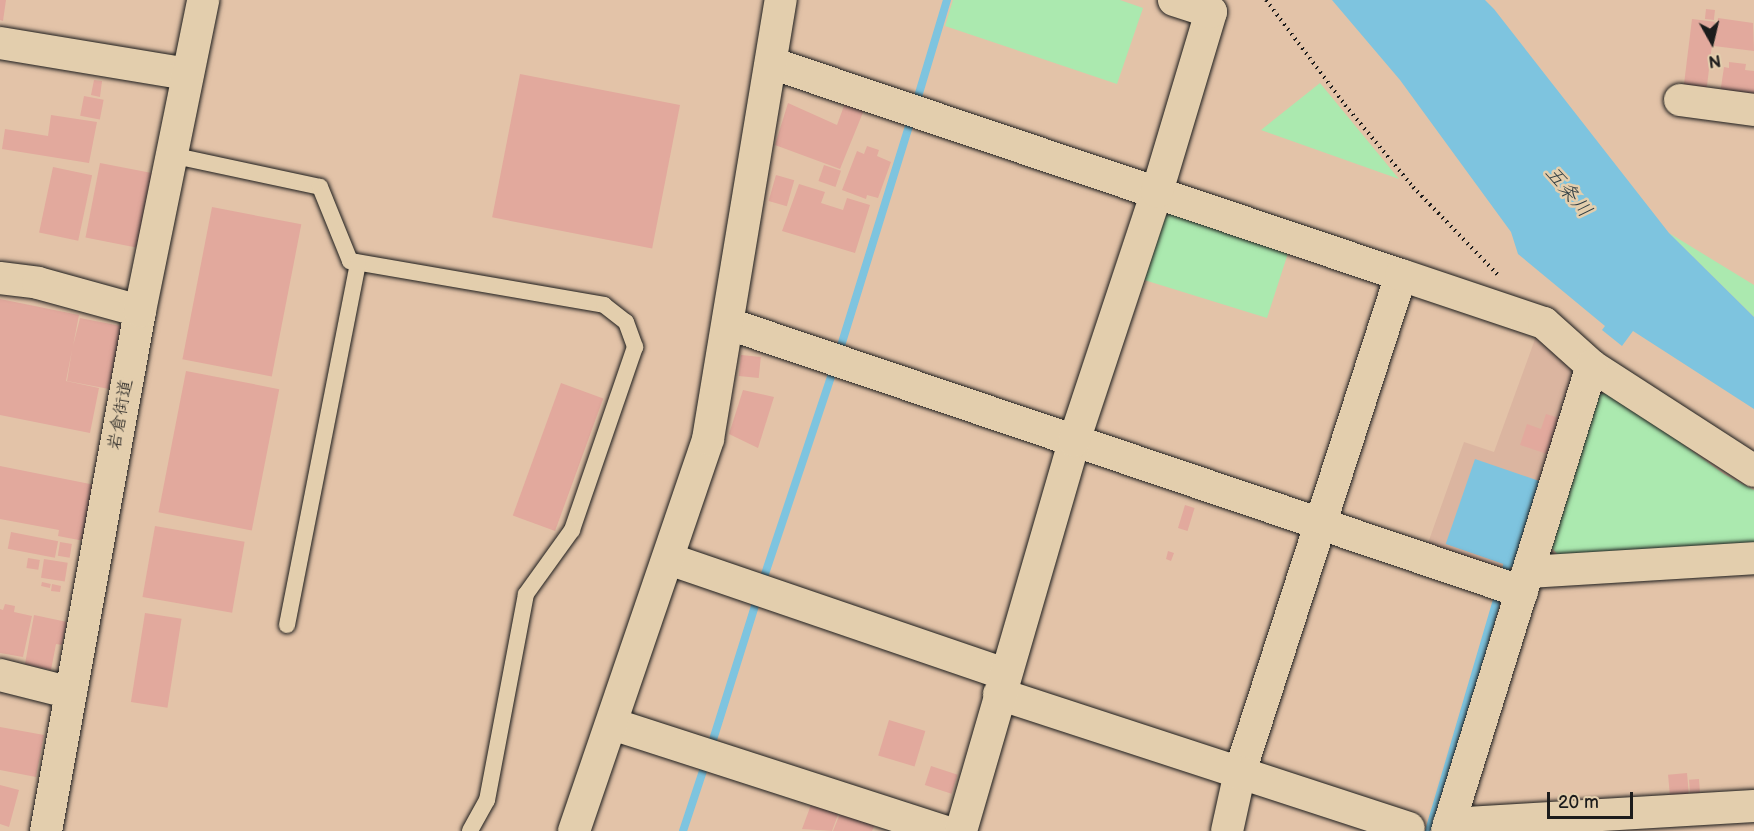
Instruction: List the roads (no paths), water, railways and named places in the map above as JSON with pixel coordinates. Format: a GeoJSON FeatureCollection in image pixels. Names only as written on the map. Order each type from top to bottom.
{"type":"FeatureCollection","features":[{"type":"Feature","properties":{"kind":"street","name":"岩倉街道"},"geometry":{"type":"LineString","coordinates":[[46,831],[140,311],[202,0]]}},
{"type":"Feature","properties":{"kind":"street"},"geometry":{"type":"LineString","coordinates":[[574,831],[708,440],[729,324],[779,0]]}},
{"type":"Feature","properties":{"kind":"street"},"geometry":{"type":"LineString","coordinates":[[961,831],[1074,441],[1157,192],[1211,12],[1174,0]]}},
{"type":"Feature","properties":{"kind":"street"},"geometry":{"type":"LineString","coordinates":[[0,43],[187,74]]}},
{"type":"Feature","properties":{"kind":"street"},"geometry":{"type":"LineString","coordinates":[[771,63],[1544,323],[1592,366],[1754,471]]}},
{"type":"Feature","properties":{"kind":"street"},"geometry":{"type":"LineString","coordinates":[[1680,100],[1754,110]]}},
{"type":"Feature","properties":{"kind":"street"},"geometry":{"type":"LineString","coordinates":[[1227,831],[1240,772],[1401,275]]}},
{"type":"Feature","properties":{"kind":"street"},"geometry":{"type":"LineString","coordinates":[[0,278],[38,283],[140,311]]}},
{"type":"Feature","properties":{"kind":"street"},"geometry":{"type":"LineString","coordinates":[[729,324],[1321,524],[1515,582],[1754,558]]}},
{"type":"Feature","properties":{"kind":"street"},"geometry":{"type":"LineString","coordinates":[[1592,366],[1515,582],[1448,827],[1754,806]]}},
{"type":"Feature","properties":{"kind":"street"},"geometry":{"type":"LineString","coordinates":[[669,559],[1240,772],[1409,828]]}},
{"type":"Feature","properties":{"kind":"street"},"geometry":{"type":"LineString","coordinates":[[0,675],[71,693]]}},
{"type":"Feature","properties":{"kind":"street"},"geometry":{"type":"LineString","coordinates":[[612,724],[944,831]]}},
{"type":"Feature","properties":{"kind":"lane"},"geometry":{"type":"LineString","coordinates":[[171,155],[320,188],[350,261],[604,305],[626,322],[635,347],[572,530],[526,594],[487,800],[470,831]]}},
{"type":"Feature","properties":{"kind":"lane"},"geometry":{"type":"LineString","coordinates":[[287,625],[358,263]]}},
{"type":"Feature","properties":{"kind":"water","name":"五条川"},"geometry":{"type":"Polygon","coordinates":[[[1332,0],[1485,0],[1669,233],[1754,317],[1754,409],[1633,331],[1622,346],[1602,330],[1605,326],[1518,254],[1511,232],[1400,80],[1332,0]]]}},
{"type":"Feature","properties":{"kind":"water"},"geometry":{"type":"Polygon","coordinates":[[[1475,459],[1545,483],[1516,568],[1446,544],[1475,459]]]}},
{"type":"Feature","properties":{"kind":"waterway"},"geometry":{"type":"LineString","coordinates":[[917,100],[947,0]]}},
{"type":"Feature","properties":{"kind":"waterway"},"geometry":{"type":"LineString","coordinates":[[840,349],[909,126]]}},
{"type":"Feature","properties":{"kind":"waterway"},"geometry":{"type":"LineString","coordinates":[[765,574],[831,377]]}},
{"type":"Feature","properties":{"kind":"waterway"},"geometry":{"type":"LineString","coordinates":[[1429,831],[1510,555]]}},
{"type":"Feature","properties":{"kind":"waterway"},"geometry":{"type":"LineString","coordinates":[[712,743],[755,606]]}},
{"type":"Feature","properties":{"kind":"waterway"},"geometry":{"type":"LineString","coordinates":[[683,831],[704,768]]}}]}
